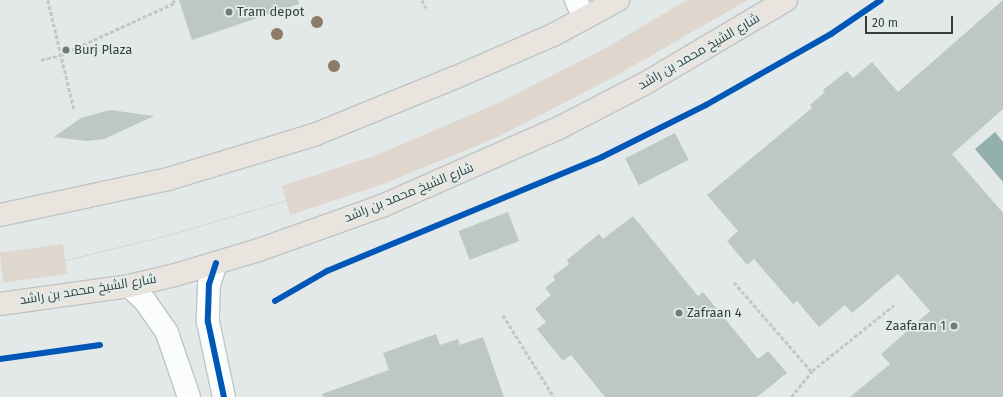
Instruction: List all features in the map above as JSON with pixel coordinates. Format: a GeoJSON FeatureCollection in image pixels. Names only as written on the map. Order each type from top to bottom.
{"type":"FeatureCollection","features":[{"type":"Feature","properties":{"kind":"main road"},"geometry":{"type":"LineString","coordinates":[[0,215],[168,179],[314,135],[454,78],[580,9],[618,0]]}},
{"type":"Feature","properties":{"kind":"main road","name":"شارع الشيخ محمد بن راشد"},"geometry":{"type":"LineString","coordinates":[[0,304],[129,286],[216,263],[382,206],[471,169],[644,84],[786,0]]}},
{"type":"Feature","properties":{"kind":"street"},"geometry":{"type":"LineString","coordinates":[[216,263],[209,284],[208,322],[224,397]]}},
{"type":"Feature","properties":{"kind":"street"},"geometry":{"type":"LineString","coordinates":[[129,286],[145,301],[167,333],[188,397]]}},
{"type":"Feature","properties":{"kind":"path"},"geometry":{"type":"LineString","coordinates":[[48,0],[74,109]]}},
{"type":"Feature","properties":{"kind":"path"},"geometry":{"type":"LineString","coordinates":[[41,60],[61,54],[174,3],[173,0]]}},
{"type":"Feature","properties":{"kind":"path"},"geometry":{"type":"LineString","coordinates":[[422,0],[426,8]]}},
{"type":"Feature","properties":{"kind":"path"},"geometry":{"type":"LineString","coordinates":[[734,282],[812,371]]}},
{"type":"Feature","properties":{"kind":"path"},"geometry":{"type":"LineString","coordinates":[[791,397],[812,371],[894,305]]}},
{"type":"Feature","properties":{"kind":"path"},"geometry":{"type":"LineString","coordinates":[[503,316],[554,397]]}},
{"type":"Feature","properties":{"kind":"shaded area"},"geometry":{"type":"Polygon","coordinates":[[[687,0],[748,0],[610,79],[500,136],[386,183],[290,215],[282,186],[377,155],[498,103],[606,48],[687,0]]]}},
{"type":"Feature","properties":{"kind":"shaded area"},"geometry":{"type":"Polygon","coordinates":[[[995,132],[1003,142],[1003,182],[975,149],[995,132]]]}},
{"type":"Feature","properties":{"kind":"shaded area"},"geometry":{"type":"Polygon","coordinates":[[[63,244],[67,274],[4,283],[0,253],[63,244]]]}},
{"type":"Feature","properties":{"kind":"building","name":"Tram depot"},"geometry":{"type":"Polygon","coordinates":[[[179,0],[298,0],[299,4],[192,40],[179,0]]]}},
{"type":"Feature","properties":{"kind":"building"},"geometry":{"type":"Polygon","coordinates":[[[1003,0],[1003,109],[952,154],[1003,213],[1003,397],[850,397],[890,364],[881,354],[930,311],[898,274],[852,313],[845,305],[819,327],[797,301],[793,304],[754,259],[747,265],[727,241],[738,231],[707,195],[812,108],[810,105],[825,92],[823,90],[847,71],[853,78],[872,62],[898,92],[1003,0]]]}},
{"type":"Feature","properties":{"kind":"building"},"geometry":{"type":"Polygon","coordinates":[[[110,110],[154,116],[104,139],[86,141],[54,137],[81,118],[110,110]]]}},
{"type":"Feature","properties":{"kind":"building"},"geometry":{"type":"Polygon","coordinates":[[[675,133],[689,160],[639,185],[625,158],[675,133]]]}},
{"type":"Feature","properties":{"kind":"building"},"geometry":{"type":"Polygon","coordinates":[[[508,212],[519,241],[470,260],[459,231],[508,212]]]}},
{"type":"Feature","properties":{"kind":"building","name":"Zafraan 4"},"geometry":{"type":"Polygon","coordinates":[[[633,216],[698,296],[703,292],[758,359],[768,351],[787,373],[757,397],[605,397],[571,355],[563,361],[537,329],[546,322],[535,309],[551,295],[545,288],[555,280],[553,276],[569,264],[567,260],[599,234],[603,239],[633,216]]]}},
{"type":"Feature","properties":{"kind":"building"},"geometry":{"type":"Polygon","coordinates":[[[436,334],[440,345],[458,339],[460,345],[483,337],[504,397],[323,397],[322,394],[389,370],[383,353],[436,334]]]}},
{"type":"Feature","properties":{"kind":"tram line"},"geometry":{"type":"LineString","coordinates":[[0,271],[66,260],[168,235],[294,198],[429,152],[546,100],[656,40],[720,0]]}},
{"type":"Feature","properties":{"kind":"cycle path"},"geometry":{"type":"LineString","coordinates":[[275,301],[327,271],[602,157],[706,105],[831,34],[881,0]]}},
{"type":"Feature","properties":{"kind":"cycle path"},"geometry":{"type":"LineString","coordinates":[[216,263],[209,284],[208,322],[224,397]]}},
{"type":"Feature","properties":{"kind":"cycle path"},"geometry":{"type":"LineString","coordinates":[[0,359],[100,345]]}},
{"type":"Feature","properties":{"kind":"place","name":"Tram depot"},"geometry":{"type":"Point","coordinates":[229,12]}},
{"type":"Feature","properties":{"kind":"place","name":"Burj Plaza"},"geometry":{"type":"Point","coordinates":[66,50]}},
{"type":"Feature","properties":{"kind":"place","name":"Zafraan 4"},"geometry":{"type":"Point","coordinates":[679,313]}},
{"type":"Feature","properties":{"kind":"place","name":"Zaafaran 1"},"geometry":{"type":"Point","coordinates":[954,326]}}]}
